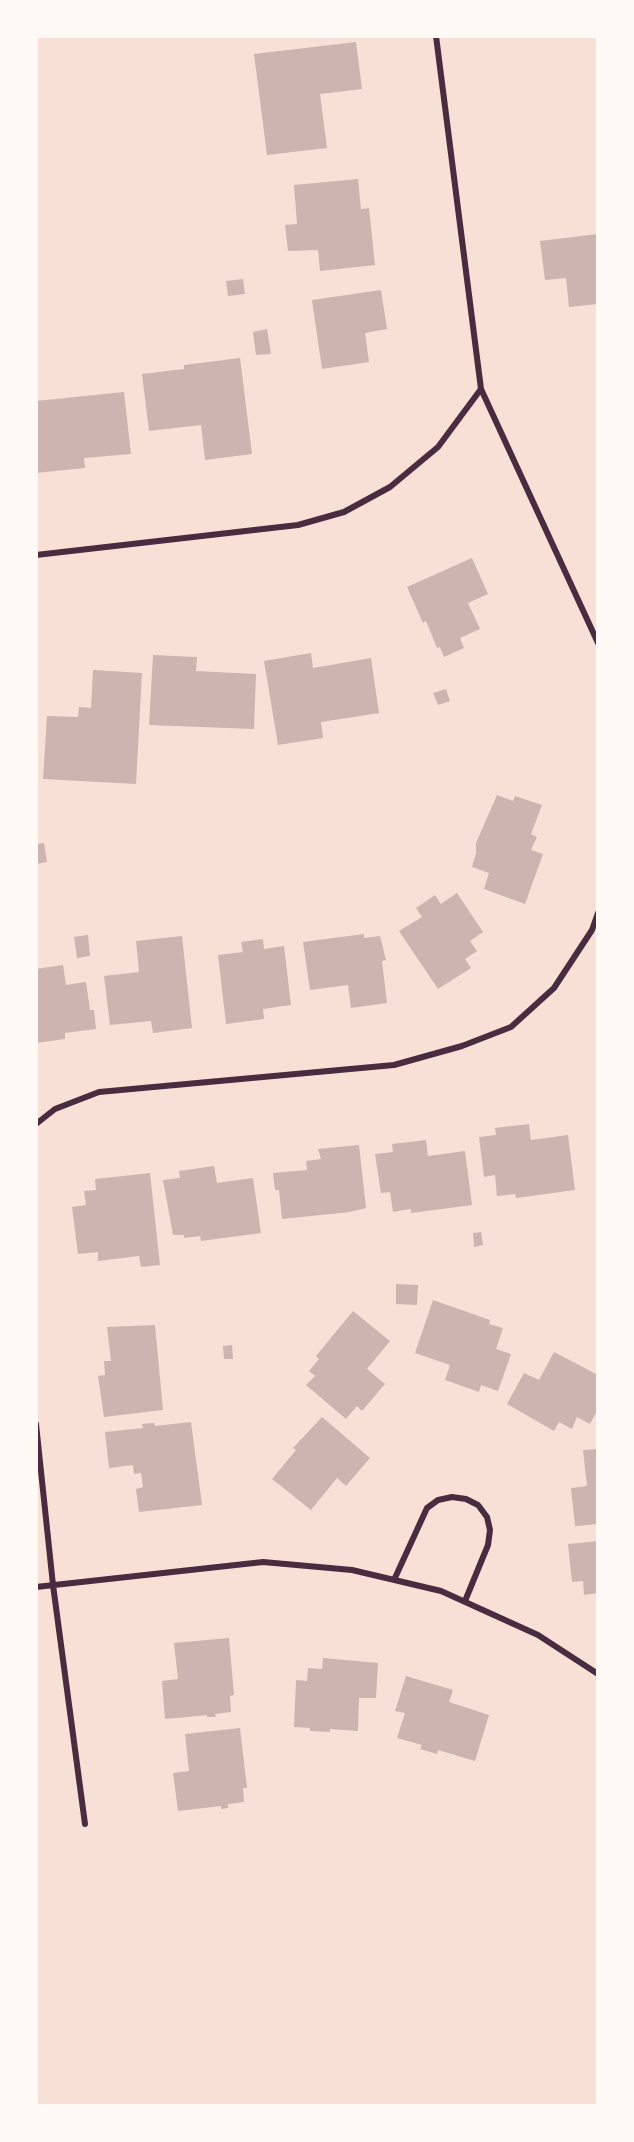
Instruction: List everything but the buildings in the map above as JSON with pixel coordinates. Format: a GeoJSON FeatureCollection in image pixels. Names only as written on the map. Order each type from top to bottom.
{"type":"FeatureCollection","features":[{"type":"Feature","properties":{"kind":"street"},"geometry":{"type":"LineString","coordinates":[[436,36],[481,389],[598,643]]}},
{"type":"Feature","properties":{"kind":"street"},"geometry":{"type":"LineString","coordinates":[[36,555],[298,525],[345,512],[390,487],[438,447],[481,389]]}},
{"type":"Feature","properties":{"kind":"street"},"geometry":{"type":"LineString","coordinates":[[36,1124],[55,1109],[99,1092],[394,1065],[462,1046],[510,1027],[554,988],[592,930],[598,913]]}},
{"type":"Feature","properties":{"kind":"street"},"geometry":{"type":"LineString","coordinates":[[36,1424],[85,1824]]}},
{"type":"Feature","properties":{"kind":"street"},"geometry":{"type":"LineString","coordinates":[[394,1580],[427,1508],[438,1500],[452,1497],[466,1498],[478,1505],[487,1517],[490,1530],[488,1545],[465,1601]]}},
{"type":"Feature","properties":{"kind":"street"},"geometry":{"type":"LineString","coordinates":[[36,1587],[263,1562],[352,1570],[441,1591],[465,1601],[538,1635],[598,1674]]}}]}
